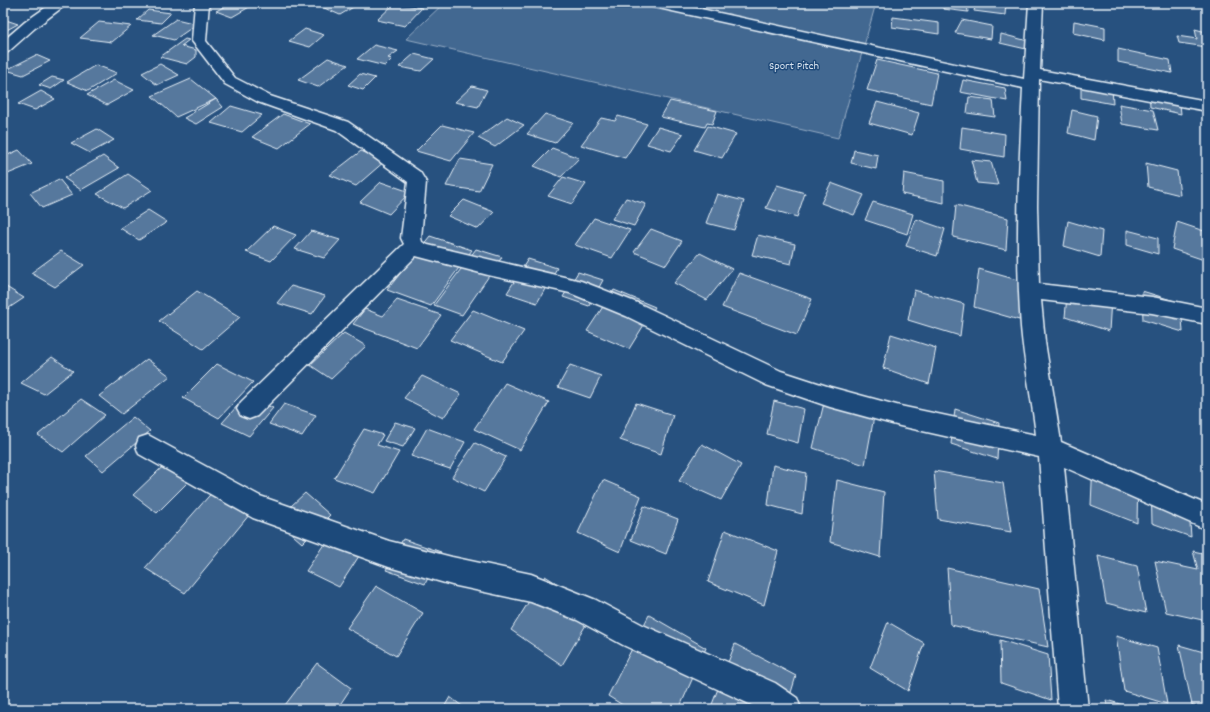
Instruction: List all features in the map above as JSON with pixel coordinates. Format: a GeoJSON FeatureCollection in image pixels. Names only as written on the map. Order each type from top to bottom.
{"type":"FeatureCollection","features":[{"type":"Feature","properties":{"kind":"street"},"geometry":{"type":"LineString","coordinates":[[3,49],[30,25],[61,3]]}},
{"type":"Feature","properties":{"kind":"street"},"geometry":{"type":"LineString","coordinates":[[202,3],[199,40],[230,81],[264,99],[342,126],[414,176],[417,182],[411,238],[414,246],[422,251],[488,268],[574,286],[632,310],[774,378],[830,397],[908,418],[1050,449],[1207,518]]}},
{"type":"Feature","properties":{"kind":"street"},"geometry":{"type":"LineString","coordinates":[[654,3],[1031,79],[1207,106]]}},
{"type":"Feature","properties":{"kind":"street"},"geometry":{"type":"LineString","coordinates":[[1036,3],[1031,79],[1027,200],[1032,327],[1050,449],[1073,709]]}},
{"type":"Feature","properties":{"kind":"street"},"geometry":{"type":"LineString","coordinates":[[249,409],[414,246]]}},
{"type":"Feature","properties":{"kind":"street"},"geometry":{"type":"LineString","coordinates":[[1031,291],[1152,305],[1207,316]]}},
{"type":"Feature","properties":{"kind":"street"},"geometry":{"type":"LineString","coordinates":[[148,446],[252,506],[388,554],[452,571],[531,588],[586,610],[633,635],[764,694],[786,709]]}},
{"type":"Feature","properties":{"kind":"green space","name":"Sport Pitch"},"geometry":{"type":"Polygon","coordinates":[[[444,3],[876,3],[838,138],[406,39],[444,3]]]}},
{"type":"Feature","properties":{"kind":"building"},"geometry":{"type":"Polygon","coordinates":[[[231,3],[242,3],[251,6],[232,17],[216,11],[231,3]]]}},
{"type":"Feature","properties":{"kind":"building"},"geometry":{"type":"Polygon","coordinates":[[[329,3],[360,3],[340,15],[322,7],[329,3]]]}},
{"type":"Feature","properties":{"kind":"building"},"geometry":{"type":"Polygon","coordinates":[[[395,3],[422,8],[405,26],[377,20],[395,3]]]}},
{"type":"Feature","properties":{"kind":"building"},"geometry":{"type":"Polygon","coordinates":[[[943,3],[967,3],[968,12],[943,9],[943,3]]]}},
{"type":"Feature","properties":{"kind":"building"},"geometry":{"type":"Polygon","coordinates":[[[976,3],[1006,3],[1005,15],[974,11],[976,3]]]}},
{"type":"Feature","properties":{"kind":"building"},"geometry":{"type":"Polygon","coordinates":[[[148,10],[171,13],[161,23],[137,20],[148,10]]]}},
{"type":"Feature","properties":{"kind":"building"},"geometry":{"type":"Polygon","coordinates":[[[893,17],[939,23],[939,34],[892,27],[893,17]]]}},
{"type":"Feature","properties":{"kind":"building"},"geometry":{"type":"Polygon","coordinates":[[[3,19],[18,24],[3,32],[3,19]]]}},
{"type":"Feature","properties":{"kind":"building"},"geometry":{"type":"Polygon","coordinates":[[[176,19],[197,24],[174,40],[153,35],[176,19]]]}},
{"type":"Feature","properties":{"kind":"building"},"geometry":{"type":"Polygon","coordinates":[[[962,20],[992,26],[991,39],[955,33],[962,20]]]}},
{"type":"Feature","properties":{"kind":"building"},"geometry":{"type":"Polygon","coordinates":[[[1074,21],[1105,27],[1105,40],[1073,33],[1074,21]]]}},
{"type":"Feature","properties":{"kind":"building"},"geometry":{"type":"Polygon","coordinates":[[[99,22],[131,26],[112,42],[80,38],[99,22]]]}},
{"type":"Feature","properties":{"kind":"building"},"geometry":{"type":"Polygon","coordinates":[[[305,29],[324,35],[310,47],[289,41],[305,29]]]}},
{"type":"Feature","properties":{"kind":"building"},"geometry":{"type":"Polygon","coordinates":[[[1195,29],[1206,32],[1207,47],[1179,43],[1177,36],[1197,39],[1195,29]]]}},
{"type":"Feature","properties":{"kind":"building"},"geometry":{"type":"Polygon","coordinates":[[[1001,34],[1028,41],[1026,49],[1000,43],[1001,34]]]}},
{"type":"Feature","properties":{"kind":"building"},"geometry":{"type":"Polygon","coordinates":[[[185,39],[189,40],[181,46],[196,50],[196,57],[187,64],[160,57],[185,39]]]}},
{"type":"Feature","properties":{"kind":"building"},"geometry":{"type":"Polygon","coordinates":[[[374,45],[398,51],[388,58],[392,59],[385,66],[357,59],[374,45]]]}},
{"type":"Feature","properties":{"kind":"building"},"geometry":{"type":"Polygon","coordinates":[[[1118,49],[1170,60],[1172,73],[1118,62],[1118,49]]]}},
{"type":"Feature","properties":{"kind":"building"},"geometry":{"type":"Polygon","coordinates":[[[414,54],[434,59],[421,71],[399,67],[414,54]]]}},
{"type":"Feature","properties":{"kind":"building"},"geometry":{"type":"Polygon","coordinates":[[[36,55],[50,61],[23,75],[6,70],[36,55]]]}},
{"type":"Feature","properties":{"kind":"building"},"geometry":{"type":"Polygon","coordinates":[[[328,58],[348,65],[318,87],[298,80],[328,58]]]}},
{"type":"Feature","properties":{"kind":"building"},"geometry":{"type":"Polygon","coordinates":[[[877,60],[937,73],[931,104],[867,90],[877,60]]]}},
{"type":"Feature","properties":{"kind":"building"},"geometry":{"type":"Polygon","coordinates":[[[160,64],[179,75],[157,85],[142,73],[160,64]]]}},
{"type":"Feature","properties":{"kind":"building"},"geometry":{"type":"Polygon","coordinates":[[[96,65],[117,73],[88,91],[67,82],[96,65]]]}},
{"type":"Feature","properties":{"kind":"building"},"geometry":{"type":"Polygon","coordinates":[[[360,74],[375,78],[363,90],[348,85],[360,74]]]}},
{"type":"Feature","properties":{"kind":"building"},"geometry":{"type":"Polygon","coordinates":[[[52,77],[64,80],[51,89],[39,85],[52,77]]]}},
{"type":"Feature","properties":{"kind":"building"},"geometry":{"type":"Polygon","coordinates":[[[191,79],[216,99],[176,117],[152,96],[191,79]]]}},
{"type":"Feature","properties":{"kind":"building"},"geometry":{"type":"Polygon","coordinates":[[[114,80],[134,90],[107,105],[87,95],[114,80]]]}},
{"type":"Feature","properties":{"kind":"building"},"geometry":{"type":"Polygon","coordinates":[[[963,80],[1005,88],[1007,101],[960,92],[963,80]]]}},
{"type":"Feature","properties":{"kind":"building"},"geometry":{"type":"Polygon","coordinates":[[[1081,80],[1112,86],[1113,104],[1081,98],[1081,80]]]}},
{"type":"Feature","properties":{"kind":"building"},"geometry":{"type":"Polygon","coordinates":[[[472,86],[487,90],[478,107],[455,102],[472,86]]]}},
{"type":"Feature","properties":{"kind":"building"},"geometry":{"type":"Polygon","coordinates":[[[1149,88],[1179,95],[1181,114],[1150,107],[1149,88]]]}},
{"type":"Feature","properties":{"kind":"building"},"geometry":{"type":"Polygon","coordinates":[[[41,91],[55,99],[35,110],[18,104],[41,91]]]}},
{"type":"Feature","properties":{"kind":"building"},"geometry":{"type":"Polygon","coordinates":[[[969,97],[993,100],[995,117],[967,113],[969,97]]]}},
{"type":"Feature","properties":{"kind":"building"},"geometry":{"type":"Polygon","coordinates":[[[216,99],[223,107],[196,124],[184,118],[216,99]]]}},
{"type":"Feature","properties":{"kind":"building"},"geometry":{"type":"Polygon","coordinates":[[[670,101],[717,111],[712,124],[707,123],[705,127],[661,117],[670,101]]]}},
{"type":"Feature","properties":{"kind":"building"},"geometry":{"type":"Polygon","coordinates":[[[877,102],[919,113],[912,135],[869,123],[877,102]]]}},
{"type":"Feature","properties":{"kind":"building"},"geometry":{"type":"Polygon","coordinates":[[[1119,104],[1153,110],[1158,130],[1122,124],[1119,104]]]}},
{"type":"Feature","properties":{"kind":"building"},"geometry":{"type":"Polygon","coordinates":[[[231,106],[262,115],[242,132],[211,123],[231,106]]]}},
{"type":"Feature","properties":{"kind":"building"},"geometry":{"type":"Polygon","coordinates":[[[1072,110],[1097,116],[1094,140],[1068,133],[1072,110]]]}},
{"type":"Feature","properties":{"kind":"building"},"geometry":{"type":"Polygon","coordinates":[[[283,114],[310,124],[279,148],[252,137],[283,114]]]}},
{"type":"Feature","properties":{"kind":"building"},"geometry":{"type":"Polygon","coordinates":[[[545,114],[573,123],[555,143],[527,134],[545,114]]]}},
{"type":"Feature","properties":{"kind":"building"},"geometry":{"type":"Polygon","coordinates":[[[618,116],[647,124],[625,158],[581,145],[601,118],[615,121],[618,116]]]}},
{"type":"Feature","properties":{"kind":"building"},"geometry":{"type":"Polygon","coordinates":[[[507,117],[524,125],[495,147],[478,138],[507,117]]]}},
{"type":"Feature","properties":{"kind":"building"},"geometry":{"type":"Polygon","coordinates":[[[442,125],[474,133],[451,161],[416,151],[442,125]]]}},
{"type":"Feature","properties":{"kind":"building"},"geometry":{"type":"Polygon","coordinates":[[[708,126],[736,134],[722,158],[694,150],[708,126]]]}},
{"type":"Feature","properties":{"kind":"building"},"geometry":{"type":"Polygon","coordinates":[[[658,127],[683,134],[671,151],[647,144],[658,127]]]}},
{"type":"Feature","properties":{"kind":"building"},"geometry":{"type":"Polygon","coordinates":[[[962,127],[1005,134],[1004,157],[960,149],[962,127]]]}},
{"type":"Feature","properties":{"kind":"building"},"geometry":{"type":"Polygon","coordinates":[[[97,129],[114,140],[90,153],[71,143],[97,129]]]}},
{"type":"Feature","properties":{"kind":"building"},"geometry":{"type":"Polygon","coordinates":[[[552,148],[579,158],[561,177],[534,166],[552,148]]]}},
{"type":"Feature","properties":{"kind":"building"},"geometry":{"type":"Polygon","coordinates":[[[19,150],[32,164],[3,176],[3,157],[19,150]]]}},
{"type":"Feature","properties":{"kind":"building"},"geometry":{"type":"Polygon","coordinates":[[[854,150],[878,155],[876,169],[851,163],[854,150]]]}},
{"type":"Feature","properties":{"kind":"building"},"geometry":{"type":"Polygon","coordinates":[[[361,151],[385,161],[356,186],[330,175],[361,151]]]}},
{"type":"Feature","properties":{"kind":"building"},"geometry":{"type":"Polygon","coordinates":[[[103,156],[119,168],[81,190],[64,178],[103,156]]]}},
{"type":"Feature","properties":{"kind":"building"},"geometry":{"type":"Polygon","coordinates":[[[460,159],[492,164],[479,191],[446,186],[460,159]]]}},
{"type":"Feature","properties":{"kind":"building"},"geometry":{"type":"Polygon","coordinates":[[[971,160],[991,162],[998,185],[977,183],[971,160]]]}},
{"type":"Feature","properties":{"kind":"building"},"geometry":{"type":"Polygon","coordinates":[[[1146,163],[1177,171],[1180,195],[1148,187],[1146,163]]]}},
{"type":"Feature","properties":{"kind":"building"},"geometry":{"type":"Polygon","coordinates":[[[904,173],[944,181],[944,203],[902,194],[904,173]]]}},
{"type":"Feature","properties":{"kind":"building"},"geometry":{"type":"Polygon","coordinates":[[[128,174],[152,190],[123,208],[97,194],[128,174]]]}},
{"type":"Feature","properties":{"kind":"building"},"geometry":{"type":"Polygon","coordinates":[[[563,177],[586,184],[572,204],[548,196],[563,177]]]}},
{"type":"Feature","properties":{"kind":"building"},"geometry":{"type":"Polygon","coordinates":[[[59,179],[72,195],[42,208],[30,193],[59,179]]]}},
{"type":"Feature","properties":{"kind":"building"},"geometry":{"type":"Polygon","coordinates":[[[381,182],[410,192],[389,214],[360,202],[381,182]]]}},
{"type":"Feature","properties":{"kind":"building"},"geometry":{"type":"Polygon","coordinates":[[[831,183],[864,195],[854,215],[821,203],[831,183]]]}},
{"type":"Feature","properties":{"kind":"building"},"geometry":{"type":"Polygon","coordinates":[[[777,185],[805,193],[797,217],[766,208],[777,185]]]}},
{"type":"Feature","properties":{"kind":"building"},"geometry":{"type":"Polygon","coordinates":[[[717,194],[744,201],[734,230],[706,223],[717,194]]]}},
{"type":"Feature","properties":{"kind":"building"},"geometry":{"type":"Polygon","coordinates":[[[1207,194],[1207,210],[1203,209],[1207,194]]]}},
{"type":"Feature","properties":{"kind":"building"},"geometry":{"type":"Polygon","coordinates":[[[626,198],[646,204],[634,226],[612,219],[626,198]]]}},
{"type":"Feature","properties":{"kind":"building"},"geometry":{"type":"Polygon","coordinates":[[[464,200],[494,212],[478,229],[448,216],[464,200]]]}},
{"type":"Feature","properties":{"kind":"building"},"geometry":{"type":"Polygon","coordinates":[[[873,202],[913,214],[907,234],[865,220],[873,202]]]}},
{"type":"Feature","properties":{"kind":"building"},"geometry":{"type":"Polygon","coordinates":[[[956,205],[1008,218],[1006,250],[953,237],[956,205]]]}},
{"type":"Feature","properties":{"kind":"building"},"geometry":{"type":"Polygon","coordinates":[[[148,210],[167,222],[139,240],[120,228],[148,210]]]}},
{"type":"Feature","properties":{"kind":"building"},"geometry":{"type":"Polygon","coordinates":[[[594,218],[630,230],[612,258],[575,245],[594,218]]]}},
{"type":"Feature","properties":{"kind":"building"},"geometry":{"type":"Polygon","coordinates":[[[916,219],[945,229],[937,256],[906,246],[916,219]]]}},
{"type":"Feature","properties":{"kind":"building"},"geometry":{"type":"Polygon","coordinates":[[[1068,221],[1102,231],[1100,257],[1064,246],[1068,221]]]}},
{"type":"Feature","properties":{"kind":"building"},"geometry":{"type":"Polygon","coordinates":[[[1177,222],[1207,232],[1207,261],[1172,249],[1177,222]]]}},
{"type":"Feature","properties":{"kind":"building"},"geometry":{"type":"Polygon","coordinates":[[[273,226],[296,235],[271,261],[246,252],[273,226]]]}},
{"type":"Feature","properties":{"kind":"building"},"geometry":{"type":"Polygon","coordinates":[[[651,229],[682,241],[666,265],[634,252],[651,229]]]}},
{"type":"Feature","properties":{"kind":"building"},"geometry":{"type":"Polygon","coordinates":[[[1127,230],[1158,238],[1158,254],[1127,245],[1127,230]]]}},
{"type":"Feature","properties":{"kind":"building"},"geometry":{"type":"Polygon","coordinates":[[[311,231],[340,240],[324,258],[295,249],[311,231]]]}},
{"type":"Feature","properties":{"kind":"building"},"geometry":{"type":"Polygon","coordinates":[[[758,235],[795,244],[791,264],[752,255],[758,235]]]}},
{"type":"Feature","properties":{"kind":"building"},"geometry":{"type":"Polygon","coordinates":[[[430,236],[472,250],[431,306],[387,290],[430,236]]]}},
{"type":"Feature","properties":{"kind":"building"},"geometry":{"type":"Polygon","coordinates":[[[476,249],[502,257],[462,315],[434,305],[476,249]]]}},
{"type":"Feature","properties":{"kind":"building"},"geometry":{"type":"Polygon","coordinates":[[[61,251],[84,265],[55,287],[31,273],[61,251]]]}},
{"type":"Feature","properties":{"kind":"building"},"geometry":{"type":"Polygon","coordinates":[[[700,253],[732,269],[707,300],[674,283],[700,253]]]}},
{"type":"Feature","properties":{"kind":"building"},"geometry":{"type":"Polygon","coordinates":[[[528,259],[557,268],[537,303],[507,293],[528,259]]]}},
{"type":"Feature","properties":{"kind":"building"},"geometry":{"type":"Polygon","coordinates":[[[979,269],[1028,283],[1026,322],[974,307],[979,269]]]}},
{"type":"Feature","properties":{"kind":"building"},"geometry":{"type":"Polygon","coordinates":[[[578,272],[603,280],[589,306],[563,297],[578,272]]]}},
{"type":"Feature","properties":{"kind":"building"},"geometry":{"type":"Polygon","coordinates":[[[739,273],[812,299],[797,335],[722,307],[739,273]]]}},
{"type":"Feature","properties":{"kind":"building"},"geometry":{"type":"Polygon","coordinates":[[[3,285],[24,298],[3,312],[3,285]]]}},
{"type":"Feature","properties":{"kind":"building"},"geometry":{"type":"Polygon","coordinates":[[[291,286],[325,296],[312,314],[277,303],[291,286]]]}},
{"type":"Feature","properties":{"kind":"building"},"geometry":{"type":"Polygon","coordinates":[[[1068,286],[1111,299],[1109,331],[1065,317],[1068,286]]]}},
{"type":"Feature","properties":{"kind":"building"},"geometry":{"type":"Polygon","coordinates":[[[614,290],[655,307],[629,349],[587,331],[614,290]]]}},
{"type":"Feature","properties":{"kind":"building"},"geometry":{"type":"Polygon","coordinates":[[[914,290],[964,304],[960,336],[908,320],[914,290]]]}},
{"type":"Feature","properties":{"kind":"building"},"geometry":{"type":"Polygon","coordinates":[[[197,291],[240,317],[203,349],[159,321],[197,291]]]}},
{"type":"Feature","properties":{"kind":"building"},"geometry":{"type":"Polygon","coordinates":[[[1142,291],[1181,303],[1183,332],[1143,320],[1142,291]]]}},
{"type":"Feature","properties":{"kind":"building"},"geometry":{"type":"Polygon","coordinates":[[[397,300],[441,315],[417,348],[353,324],[365,309],[383,316],[397,300]]]}},
{"type":"Feature","properties":{"kind":"building"},"geometry":{"type":"Polygon","coordinates":[[[473,310],[524,331],[502,362],[450,340],[473,310]]]}},
{"type":"Feature","properties":{"kind":"building"},"geometry":{"type":"Polygon","coordinates":[[[344,333],[366,346],[331,379],[310,365],[344,333]]]}},
{"type":"Feature","properties":{"kind":"building"},"geometry":{"type":"Polygon","coordinates":[[[891,334],[936,348],[929,384],[883,368],[891,334]]]}},
{"type":"Feature","properties":{"kind":"building"},"geometry":{"type":"Polygon","coordinates":[[[52,357],[73,371],[44,394],[21,383],[52,357]]]}},
{"type":"Feature","properties":{"kind":"building"},"geometry":{"type":"Polygon","coordinates":[[[147,359],[170,376],[122,414],[99,396],[147,359]]]}},
{"type":"Feature","properties":{"kind":"building"},"geometry":{"type":"Polygon","coordinates":[[[217,364],[253,382],[219,418],[183,398],[217,364]]]}},
{"type":"Feature","properties":{"kind":"building"},"geometry":{"type":"Polygon","coordinates":[[[570,365],[601,376],[590,398],[558,387],[570,365]]]}},
{"type":"Feature","properties":{"kind":"building"},"geometry":{"type":"Polygon","coordinates":[[[422,376],[461,394],[443,418],[404,398],[422,376]]]}},
{"type":"Feature","properties":{"kind":"building"},"geometry":{"type":"Polygon","coordinates":[[[505,383],[549,402],[520,450],[474,429],[505,383]]]}},
{"type":"Feature","properties":{"kind":"building"},"geometry":{"type":"Polygon","coordinates":[[[826,395],[875,411],[865,465],[813,448],[826,395]]]}},
{"type":"Feature","properties":{"kind":"building"},"geometry":{"type":"Polygon","coordinates":[[[246,396],[273,408],[249,436],[222,423],[246,396]]]}},
{"type":"Feature","properties":{"kind":"building"},"geometry":{"type":"Polygon","coordinates":[[[81,399],[105,415],[63,452],[38,435],[81,399]]]}},
{"type":"Feature","properties":{"kind":"building"},"geometry":{"type":"Polygon","coordinates":[[[774,401],[804,409],[798,443],[767,434],[774,401]]]}},
{"type":"Feature","properties":{"kind":"building"},"geometry":{"type":"Polygon","coordinates":[[[636,403],[673,415],[661,454],[620,440],[636,403]]]}},
{"type":"Feature","properties":{"kind":"building"},"geometry":{"type":"Polygon","coordinates":[[[284,404],[316,415],[302,436],[269,424],[284,404]]]}},
{"type":"Feature","properties":{"kind":"building"},"geometry":{"type":"Polygon","coordinates":[[[955,409],[999,423],[997,459],[951,444],[955,409]]]}},
{"type":"Feature","properties":{"kind":"building"},"geometry":{"type":"Polygon","coordinates":[[[133,417],[150,431],[103,471],[86,456],[133,417]]]}},
{"type":"Feature","properties":{"kind":"building"},"geometry":{"type":"Polygon","coordinates":[[[395,422],[415,428],[403,447],[384,441],[395,422]]]}},
{"type":"Feature","properties":{"kind":"building"},"geometry":{"type":"Polygon","coordinates":[[[427,428],[465,442],[450,469],[411,456],[427,428]]]}},
{"type":"Feature","properties":{"kind":"building"},"geometry":{"type":"Polygon","coordinates":[[[364,429],[383,435],[377,445],[399,452],[375,493],[334,478],[364,429]]]}},
{"type":"Feature","properties":{"kind":"building"},"geometry":{"type":"Polygon","coordinates":[[[475,443],[506,457],[484,492],[452,477],[475,443]]]}},
{"type":"Feature","properties":{"kind":"building"},"geometry":{"type":"Polygon","coordinates":[[[702,444],[741,465],[721,500],[679,481],[702,444]]]}},
{"type":"Feature","properties":{"kind":"building"},"geometry":{"type":"Polygon","coordinates":[[[176,454],[200,470],[157,513],[133,495],[176,454]]]}},
{"type":"Feature","properties":{"kind":"building"},"geometry":{"type":"Polygon","coordinates":[[[1093,461],[1138,477],[1137,523],[1091,505],[1093,461]]]}},
{"type":"Feature","properties":{"kind":"building"},"geometry":{"type":"Polygon","coordinates":[[[773,465],[806,473],[802,514],[768,505],[773,465]]]}},
{"type":"Feature","properties":{"kind":"building"},"geometry":{"type":"Polygon","coordinates":[[[934,471],[1003,483],[1011,532],[938,519],[934,471]]]}},
{"type":"Feature","properties":{"kind":"building"},"geometry":{"type":"Polygon","coordinates":[[[603,480],[641,496],[620,552],[578,533],[603,480]]]}},
{"type":"Feature","properties":{"kind":"building"},"geometry":{"type":"Polygon","coordinates":[[[837,480],[884,492],[880,557],[830,542],[837,480]]]}},
{"type":"Feature","properties":{"kind":"building"},"geometry":{"type":"Polygon","coordinates":[[[1151,482],[1188,495],[1191,537],[1152,523],[1151,482]]]}},
{"type":"Feature","properties":{"kind":"building"},"geometry":{"type":"Polygon","coordinates":[[[216,488],[254,509],[185,593],[145,568],[216,488]]]}},
{"type":"Feature","properties":{"kind":"building"},"geometry":{"type":"Polygon","coordinates":[[[305,493],[330,515],[302,543],[276,520],[305,493]]]}},
{"type":"Feature","properties":{"kind":"building"},"geometry":{"type":"Polygon","coordinates":[[[644,506],[678,519],[666,554],[631,540],[644,506]]]}},
{"type":"Feature","properties":{"kind":"building"},"geometry":{"type":"Polygon","coordinates":[[[337,525],[370,539],[339,587],[306,571],[337,525]]]}},
{"type":"Feature","properties":{"kind":"building"},"geometry":{"type":"Polygon","coordinates":[[[725,530],[778,551],[764,605],[708,582],[725,530]]]}},
{"type":"Feature","properties":{"kind":"building"},"geometry":{"type":"Polygon","coordinates":[[[403,539],[441,552],[425,584],[386,570],[403,539]]]}},
{"type":"Feature","properties":{"kind":"building"},"geometry":{"type":"Polygon","coordinates":[[[1193,551],[1207,554],[1207,621],[1166,612],[1155,561],[1198,570],[1193,551]]]}},
{"type":"Feature","properties":{"kind":"building"},"geometry":{"type":"Polygon","coordinates":[[[1098,556],[1137,566],[1146,613],[1106,603],[1098,556]]]}},
{"type":"Feature","properties":{"kind":"building"},"geometry":{"type":"Polygon","coordinates":[[[947,568],[1039,589],[1048,647],[951,625],[947,568]]]}},
{"type":"Feature","properties":{"kind":"building"},"geometry":{"type":"Polygon","coordinates":[[[545,576],[596,608],[562,665],[511,630],[545,576]]]}},
{"type":"Feature","properties":{"kind":"building"},"geometry":{"type":"Polygon","coordinates":[[[376,586],[423,613],[396,656],[347,628],[376,586]]]}},
{"type":"Feature","properties":{"kind":"building"},"geometry":{"type":"Polygon","coordinates":[[[649,615],[706,648],[679,709],[629,709],[608,696],[649,615]]]}},
{"type":"Feature","properties":{"kind":"building"},"geometry":{"type":"Polygon","coordinates":[[[888,622],[924,643],[908,691],[870,668],[888,622]]]}},
{"type":"Feature","properties":{"kind":"building"},"geometry":{"type":"Polygon","coordinates":[[[1116,636],[1157,648],[1167,704],[1124,691],[1116,636]]]}},
{"type":"Feature","properties":{"kind":"building"},"geometry":{"type":"Polygon","coordinates":[[[1000,640],[1048,655],[1051,700],[1001,683],[1000,640]]]}},
{"type":"Feature","properties":{"kind":"building"},"geometry":{"type":"Polygon","coordinates":[[[735,644],[796,676],[786,709],[714,709],[711,707],[735,644]]]}},
{"type":"Feature","properties":{"kind":"building"},"geometry":{"type":"Polygon","coordinates":[[[1179,645],[1207,653],[1207,709],[1192,705],[1179,645]]]}},
{"type":"Feature","properties":{"kind":"building"},"geometry":{"type":"Polygon","coordinates":[[[317,663],[351,688],[337,709],[282,709],[317,663]]]}},
{"type":"Feature","properties":{"kind":"building"},"geometry":{"type":"Polygon","coordinates":[[[450,697],[466,709],[443,709],[450,697]]]}},
{"type":"Feature","properties":{"kind":"building"},"geometry":{"type":"Polygon","coordinates":[[[1106,700],[1138,709],[1108,709],[1106,700]]]}}]}
